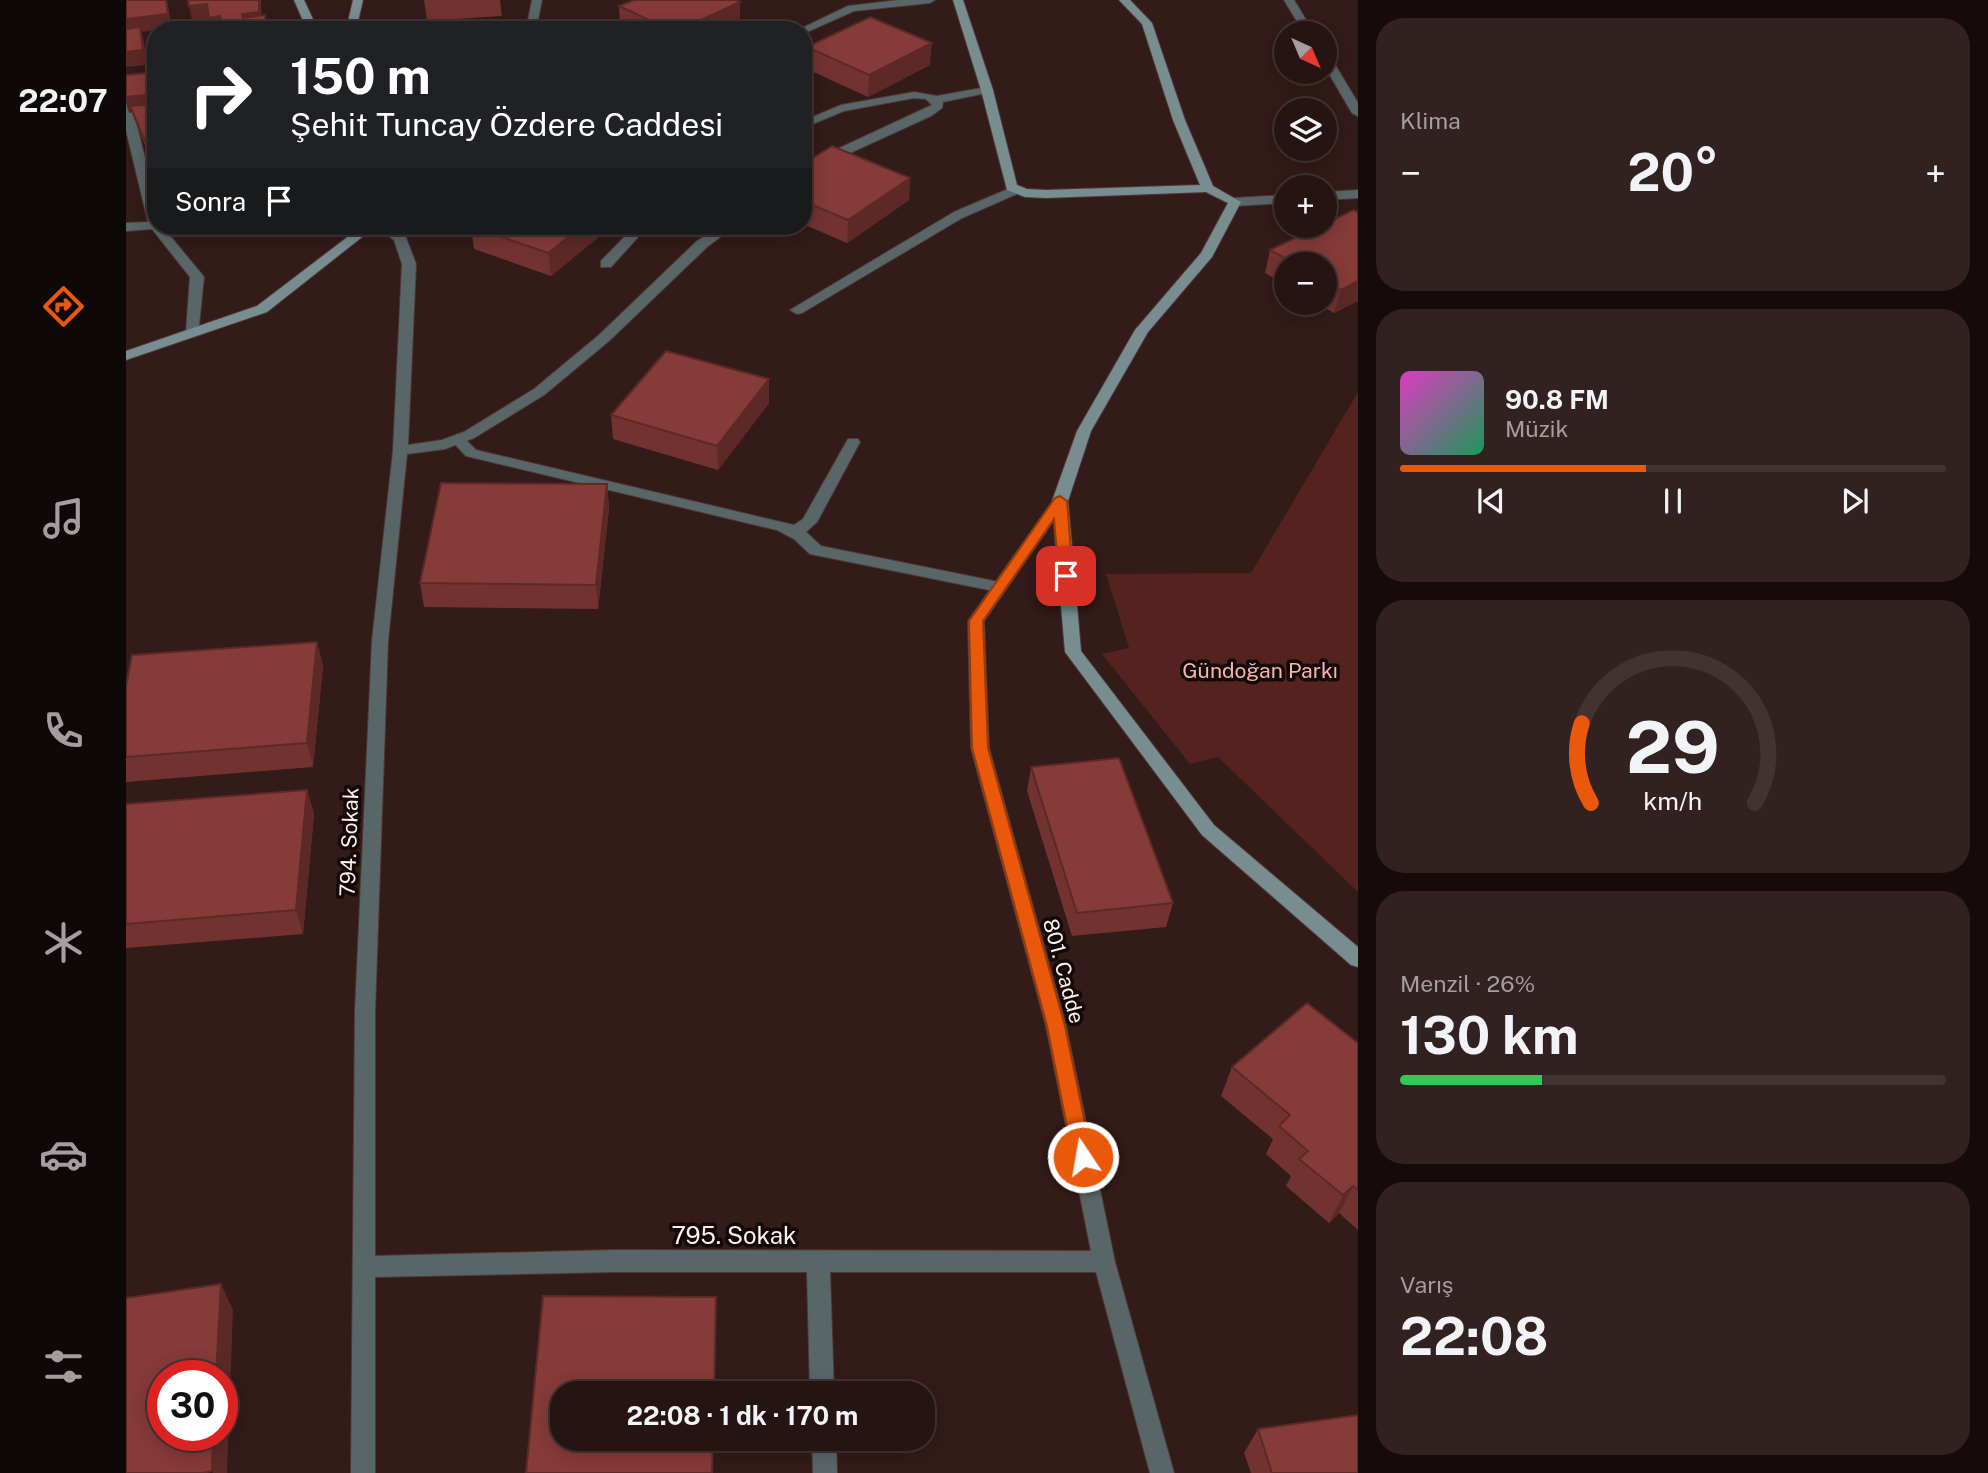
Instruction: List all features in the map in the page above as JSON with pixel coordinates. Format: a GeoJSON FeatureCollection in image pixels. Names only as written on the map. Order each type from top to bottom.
{"type":"FeatureCollection","features":[{"type":"Feature","properties":{"kind":"street"},"geometry":{"type":"LineString","coordinates":[[299,0],[309,21]]}},
{"type":"Feature","properties":{"kind":"street"},"geometry":{"type":"LineString","coordinates":[[353,21],[358,0]]}},
{"type":"Feature","properties":{"kind":"street"},"geometry":{"type":"LineString","coordinates":[[533,21],[537,0]]}},
{"type":"Feature","properties":{"kind":"street"},"geometry":{"type":"LineString","coordinates":[[812,25],[852,4],[930,0]]}},
{"type":"Feature","properties":{"kind":"street"},"geometry":{"type":"LineString","coordinates":[[958,0],[987,90],[1011,187],[1015,190],[1046,194],[1208,188],[1235,202],[1274,200]]}},
{"type":"Feature","properties":{"kind":"street"},"geometry":{"type":"LineString","coordinates":[[1124,0],[1147,23],[1179,120],[1208,188]]}},
{"type":"Feature","properties":{"kind":"street"},"geometry":{"type":"LineString","coordinates":[[1289,0],[1302,21]]}},
{"type":"Feature","properties":{"kind":"street"},"geometry":{"type":"LineString","coordinates":[[1337,78],[1358,113]]}},
{"type":"Feature","properties":{"kind":"street"},"geometry":{"type":"LineString","coordinates":[[812,121],[841,108],[908,96],[921,95],[936,100],[987,90]]}},
{"type":"Feature","properties":{"kind":"street"},"geometry":{"type":"LineString","coordinates":[[812,171],[835,155],[927,114],[938,106],[936,100]]}},
{"type":"Feature","properties":{"kind":"street"},"geometry":{"type":"LineString","coordinates":[[126,106],[147,192]]}},
{"type":"Feature","properties":{"kind":"street"},"geometry":{"type":"LineString","coordinates":[[797,310],[958,215],[1015,190]]}},
{"type":"Feature","properties":{"kind":"street"},"geometry":{"type":"LineString","coordinates":[[1337,195],[1358,194]]}},
{"type":"Feature","properties":{"kind":"street"},"geometry":{"type":"LineString","coordinates":[[1235,202],[1207,254],[1142,330],[1084,431],[1060,501],[1073,652],[1208,830],[1358,958]]}},
{"type":"Feature","properties":{"kind":"street"},"geometry":{"type":"LineString","coordinates":[[126,227],[147,226]]}},
{"type":"Feature","properties":{"kind":"street"},"geometry":{"type":"LineString","coordinates":[[163,235],[197,277],[193,332]]}},
{"type":"Feature","properties":{"kind":"street"},"geometry":{"type":"LineString","coordinates":[[126,356],[261,309],[358,235]]}},
{"type":"Feature","properties":{"kind":"street","name":"794. Sokak"},"geometry":{"type":"LineString","coordinates":[[363,1473],[365,1011],[380,641],[400,451],[409,264],[400,238],[395,235]]}},
{"type":"Feature","properties":{"kind":"street"},"geometry":{"type":"LineString","coordinates":[[606,264],[633,235]]}},
{"type":"Feature","properties":{"kind":"street"},"geometry":{"type":"LineString","coordinates":[[400,451],[445,444],[457,439],[492,423],[539,392],[604,338],[702,244],[716,235]]}},
{"type":"Feature","properties":{"kind":"street"},"geometry":{"type":"LineString","coordinates":[[457,439],[471,453],[497,460],[782,526],[795,532],[816,550],[999,587]]}},
{"type":"Feature","properties":{"kind":"street"},"geometry":{"type":"LineString","coordinates":[[795,532],[808,522],[853,442]]}},
{"type":"Feature","properties":{"kind":"street","name":"801. Cadde"},"geometry":{"type":"LineString","coordinates":[[1060,501],[976,621],[980,748],[1056,1026],[1104,1262],[1162,1473]]}},
{"type":"Feature","properties":{"kind":"street","name":"795. Sokak"},"geometry":{"type":"LineString","coordinates":[[363,1267],[614,1261],[1104,1262]]}},
{"type":"Feature","properties":{"kind":"street"},"geometry":{"type":"LineString","coordinates":[[818,1262],[822,1381]]}},
{"type":"Feature","properties":{"kind":"street"},"geometry":{"type":"LineString","coordinates":[[824,1451],[825,1473]]}},
{"type":"Feature","properties":{"kind":"green space","name":"Gündoğan Parkı"},"geometry":{"type":"Polygon","coordinates":[[[1358,392],[1358,892],[1218,757],[1190,764],[1102,654],[1129,648],[1106,574],[1251,573],[1358,392]]]}},
{"type":"Feature","properties":{"kind":"building"},"geometry":{"type":"Polygon","coordinates":[[[126,0],[166,0],[168,14],[126,19],[126,0]]]}},
{"type":"Feature","properties":{"kind":"building"},"geometry":{"type":"Polygon","coordinates":[[[188,0],[259,0],[259,12],[242,14],[243,18],[265,15],[265,21],[206,21],[221,20],[220,16],[209,18],[207,4],[189,6],[188,0]]]}},
{"type":"Feature","properties":{"kind":"building"},"geometry":{"type":"Polygon","coordinates":[[[634,0],[740,2],[699,21],[651,21],[619,6],[634,0]]]}},
{"type":"Feature","properties":{"kind":"building"},"geometry":{"type":"Polygon","coordinates":[[[870,17],[932,43],[869,75],[812,49],[812,45],[870,17]]]}},
{"type":"Feature","properties":{"kind":"building"},"geometry":{"type":"Polygon","coordinates":[[[140,27],[143,50],[126,52],[126,29],[140,27]]]}},
{"type":"Feature","properties":{"kind":"building"},"geometry":{"type":"Polygon","coordinates":[[[147,73],[147,95],[126,97],[126,75],[147,73]]]}},
{"type":"Feature","properties":{"kind":"building"},"geometry":{"type":"Polygon","coordinates":[[[147,105],[147,146],[130,106],[147,105]]]}},
{"type":"Feature","properties":{"kind":"building"},"geometry":{"type":"Polygon","coordinates":[[[832,146],[910,178],[848,220],[812,205],[812,158],[832,146]]]}},
{"type":"Feature","properties":{"kind":"building"},"geometry":{"type":"Polygon","coordinates":[[[1353,210],[1358,212],[1358,281],[1341,290],[1337,288],[1337,252],[1270,250],[1295,238],[1337,238],[1337,218],[1353,210]]]}},
{"type":"Feature","properties":{"kind":"building"},"geometry":{"type":"Polygon","coordinates":[[[497,235],[571,235],[548,253],[497,235]]]}},
{"type":"Feature","properties":{"kind":"building"},"geometry":{"type":"Polygon","coordinates":[[[666,351],[769,379],[717,446],[611,415],[666,351]]]}},
{"type":"Feature","properties":{"kind":"building"},"geometry":{"type":"Polygon","coordinates":[[[441,483],[607,484],[596,585],[420,583],[441,483]]]}},
{"type":"Feature","properties":{"kind":"building"},"geometry":{"type":"Polygon","coordinates":[[[317,642],[307,743],[126,757],[126,686],[132,655],[317,642]]]}},
{"type":"Feature","properties":{"kind":"building"},"geometry":{"type":"Polygon","coordinates":[[[1119,758],[1173,903],[1077,913],[1031,767],[1119,758]]]}},
{"type":"Feature","properties":{"kind":"building"},"geometry":{"type":"Polygon","coordinates":[[[307,790],[296,910],[126,924],[126,804],[307,790]]]}},
{"type":"Feature","properties":{"kind":"building"},"geometry":{"type":"Polygon","coordinates":[[[1307,1003],[1358,1043],[1358,1190],[1353,1186],[1343,1195],[1299,1159],[1308,1151],[1279,1126],[1290,1115],[1232,1067],[1307,1003]]]}},
{"type":"Feature","properties":{"kind":"building"},"geometry":{"type":"Polygon","coordinates":[[[221,1284],[217,1360],[147,1360],[147,1451],[213,1451],[212,1471],[126,1473],[126,1298],[221,1284]]]}},
{"type":"Feature","properties":{"kind":"building"},"geometry":{"type":"Polygon","coordinates":[[[543,1296],[716,1297],[714,1381],[550,1381],[550,1451],[713,1451],[712,1473],[526,1473],[543,1296]]]}},
{"type":"Feature","properties":{"kind":"building"},"geometry":{"type":"Polygon","coordinates":[[[1358,1415],[1358,1473],[1272,1473],[1258,1429],[1358,1415]]]}},
{"type":"Feature","properties":{"kind":"route"},"geometry":{"type":"LineString","coordinates":[[1066,576],[1060,501],[976,621],[978,697],[980,748],[1056,1026],[1083,1157]]}}]}
